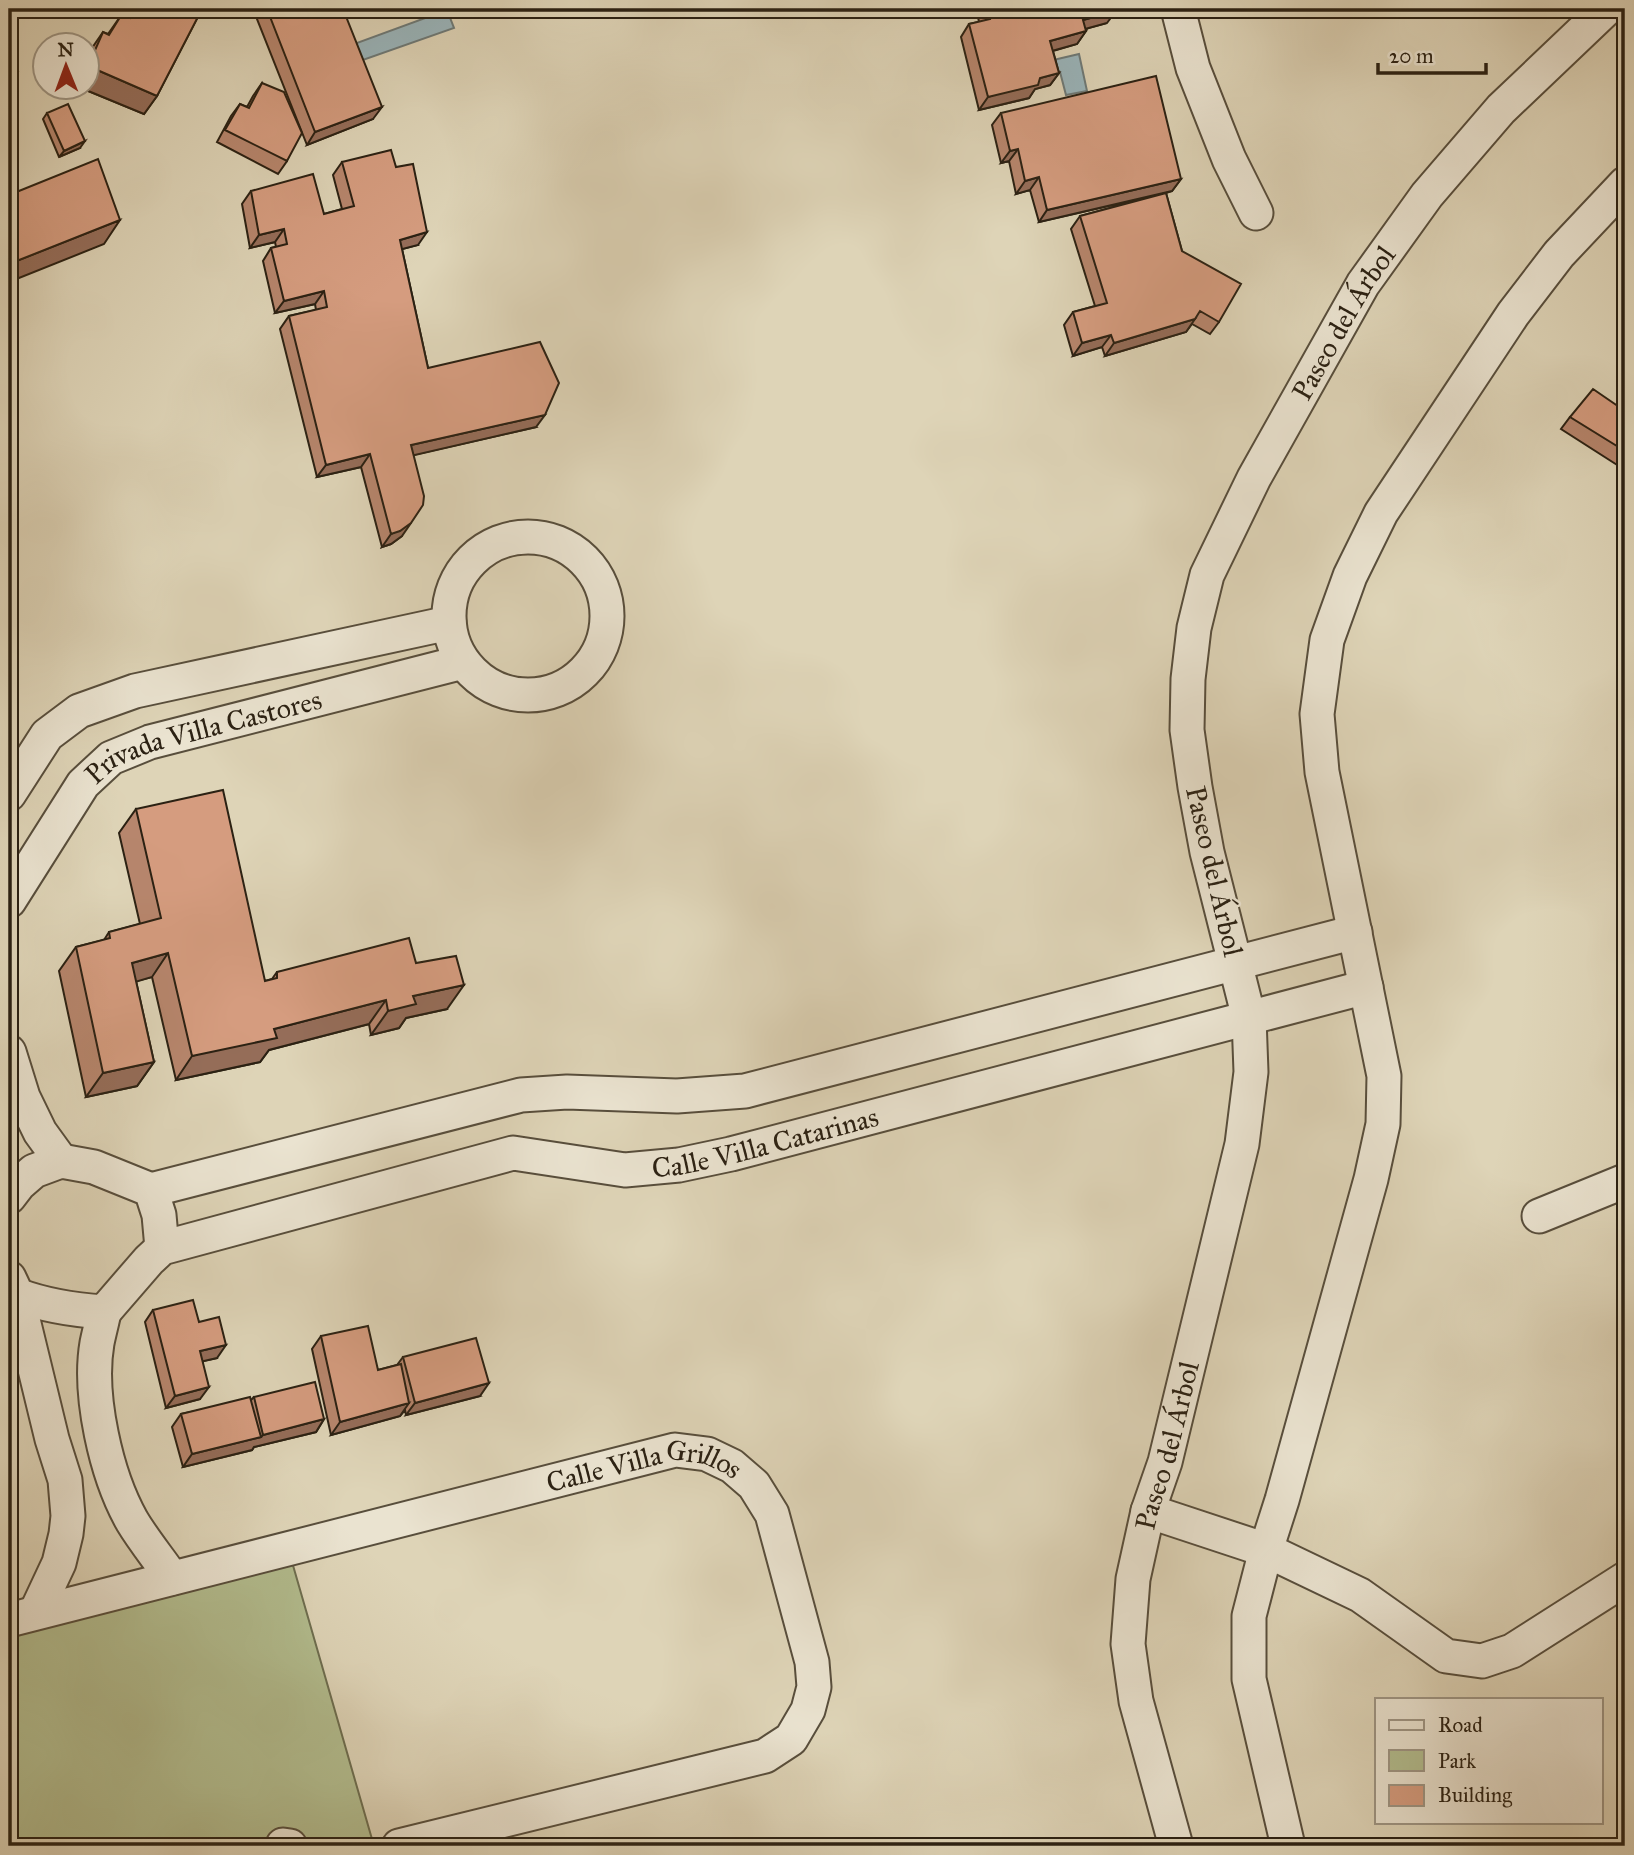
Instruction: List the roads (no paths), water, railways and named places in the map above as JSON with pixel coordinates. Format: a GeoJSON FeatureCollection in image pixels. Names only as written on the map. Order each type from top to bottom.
{"type":"FeatureCollection","features":[{"type":"Feature","properties":{"kind":"street"},"geometry":{"type":"LineString","coordinates":[[1178,9],[1193,68],[1229,159],[1256,213]]}},
{"type":"Feature","properties":{"kind":"street","name":"Paseo del Árbol"},"geometry":{"type":"LineString","coordinates":[[1176,1846],[1136,1701],[1128,1644],[1133,1579],[1148,1511],[1166,1462],[1242,1144],[1251,1072],[1249,1018],[1207,852],[1187,730],[1189,666],[1194,628],[1207,575],[1254,478],[1363,284],[1427,195],[1501,109],[1606,9]]}},
{"type":"Feature","properties":{"kind":"street"},"geometry":{"type":"LineString","coordinates":[[1288,1846],[1250,1679],[1249,1616],[1371,1179],[1383,1125],[1384,1076],[1322,772],[1317,714],[1327,640],[1345,589],[1381,513],[1513,314],[1559,254],[1625,184]]}},
{"type":"Feature","properties":{"kind":"street"},"geometry":{"type":"LineString","coordinates":[[524,537],[550,540],[573,550],[592,567],[604,589],[608,614],[605,639],[594,662],[576,680],[554,692],[528,696],[503,692],[481,680],[463,662],[453,643],[449,622],[451,597],[461,574],[478,555],[499,542],[524,537]]}},
{"type":"Feature","properties":{"kind":"street","name":"Privada Villa Castores"},"geometry":{"type":"LineString","coordinates":[[9,794],[47,735],[79,711],[135,691],[449,622]]}},
{"type":"Feature","properties":{"kind":"street","name":"Privada Villa Castores"},"geometry":{"type":"LineString","coordinates":[[9,901],[83,784],[111,758],[150,742],[463,662]]}},
{"type":"Feature","properties":{"kind":"street","name":"Calle Villa Catarinas"},"geometry":{"type":"LineString","coordinates":[[152,1190],[520,1095],[567,1092],[677,1096],[745,1091],[1355,932]]}},
{"type":"Feature","properties":{"kind":"street","name":"Calle Villa Catarinas"},"geometry":{"type":"LineString","coordinates":[[162,1248],[513,1153],[625,1170],[680,1166],[1366,987]]}},
{"type":"Feature","properties":{"kind":"street"},"geometry":{"type":"LineString","coordinates":[[9,1052],[23,1097],[40,1132],[61,1161]]}},
{"type":"Feature","properties":{"kind":"street"},"geometry":{"type":"LineString","coordinates":[[9,1197],[34,1171],[61,1161],[94,1167],[152,1190],[159,1215],[162,1248],[104,1312],[95,1371],[98,1413],[109,1464],[119,1492],[132,1521],[172,1578]]}},
{"type":"Feature","properties":{"kind":"street"},"geometry":{"type":"LineString","coordinates":[[1539,1216],[1625,1181]]}},
{"type":"Feature","properties":{"kind":"street"},"geometry":{"type":"LineString","coordinates":[[13,1286],[40,1303],[74,1311],[104,1312]]}},
{"type":"Feature","properties":{"kind":"street"},"geometry":{"type":"LineString","coordinates":[[13,1286],[65,1480],[68,1516],[59,1563],[22,1616]]}},
{"type":"Feature","properties":{"kind":"street","name":"Calle Villa Grillos"},"geometry":{"type":"LineString","coordinates":[[22,1616],[675,1450],[707,1454],[732,1466],[754,1485],[772,1514],[812,1662],[814,1687],[808,1710],[791,1739],[765,1756],[399,1846]]}},
{"type":"Feature","properties":{"kind":"street"},"geometry":{"type":"LineString","coordinates":[[1148,1511],[1266,1550],[1360,1595],[1446,1656],[1482,1661],[1512,1651],[1625,1579]]}},
{"type":"Feature","properties":{"kind":"water"},"geometry":{"type":"Polygon","coordinates":[[[447,10],[454,28],[360,61],[354,44],[447,10]]]}},
{"type":"Feature","properties":{"kind":"water"},"geometry":{"type":"Polygon","coordinates":[[[1079,54],[1087,91],[1066,95],[1060,72],[1052,74],[1049,61],[1079,54]]]}}]}
